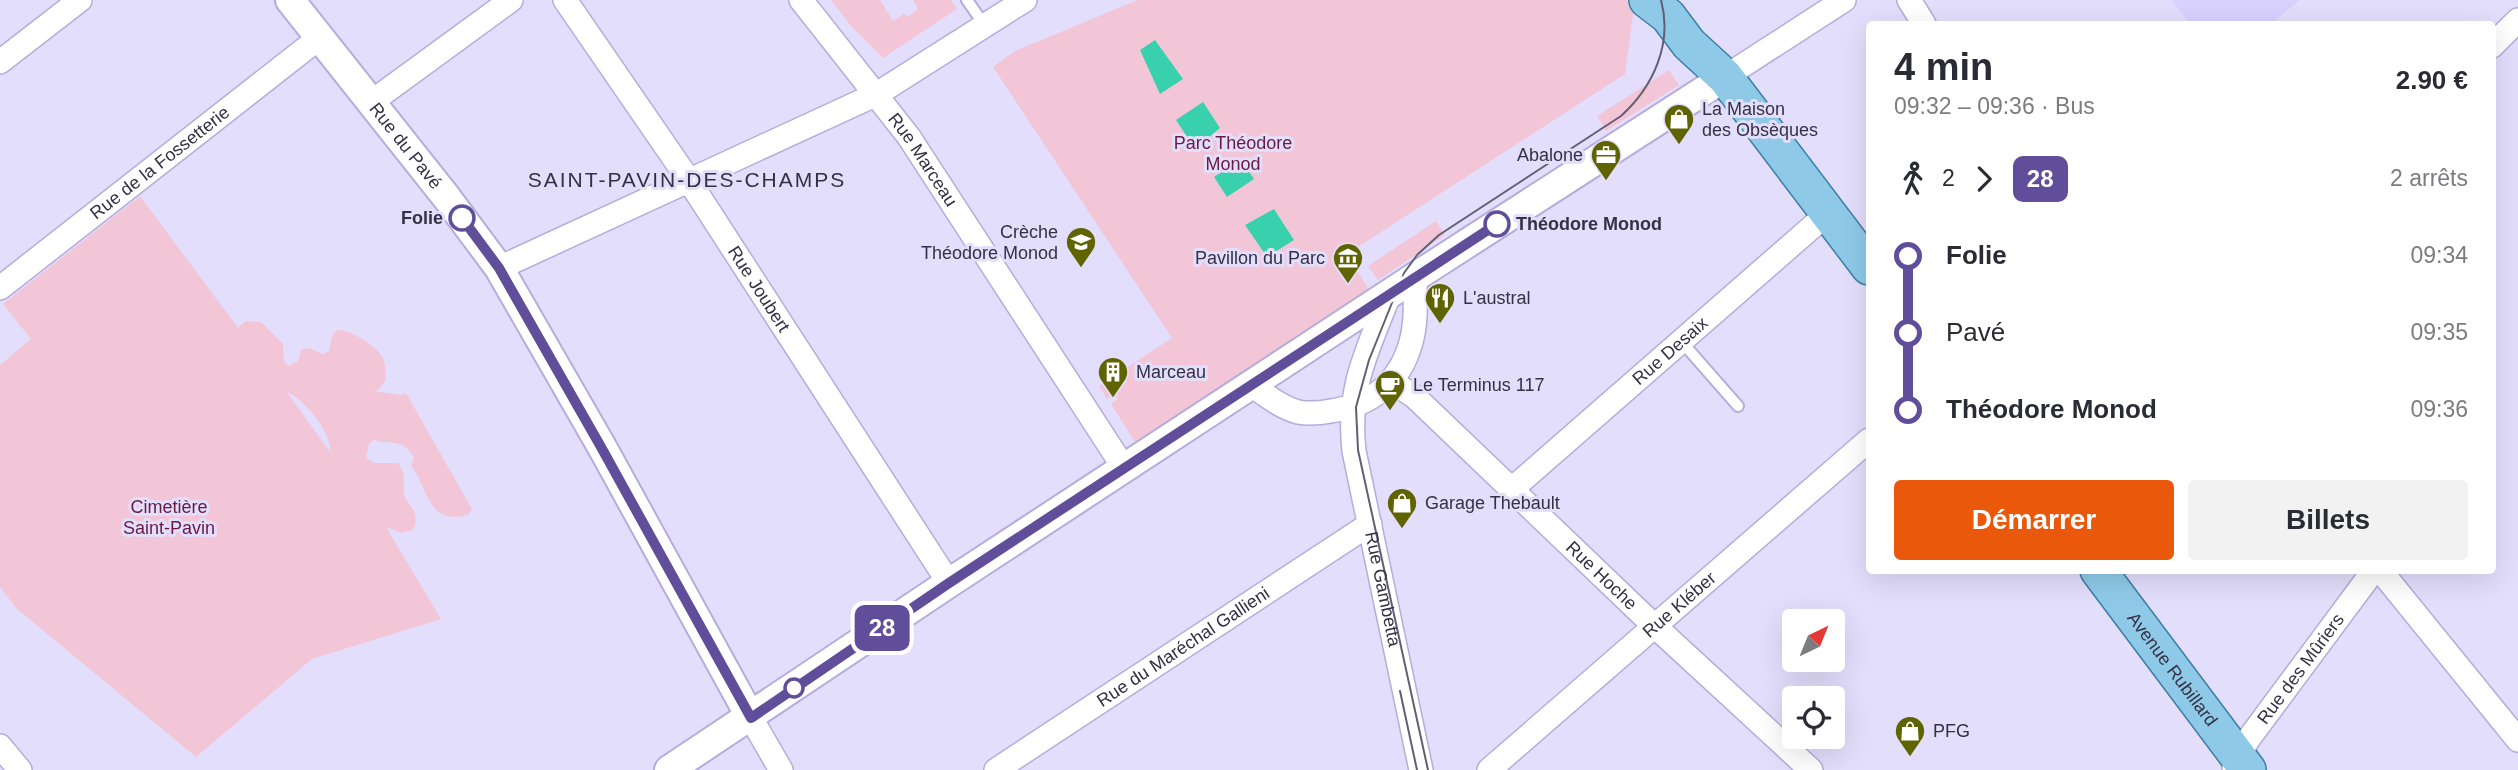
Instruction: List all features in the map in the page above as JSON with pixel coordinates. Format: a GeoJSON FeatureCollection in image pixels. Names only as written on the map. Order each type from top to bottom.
{"type":"FeatureCollection","features":[{"type":"Feature","properties":{"kind":"main road"},"geometry":{"type":"LineString","coordinates":[[1647,0],[1668,16],[1689,44],[1725,77],[1866,263]]}},
{"type":"Feature","properties":{"kind":"main road"},"geometry":{"type":"LineString","coordinates":[[1684,0],[1707,30],[1725,77]]}},
{"type":"Feature","properties":{"kind":"main road","name":"Avenue Rubillard"},"geometry":{"type":"LineString","coordinates":[[2101,574],[2240,766]]}},
{"type":"Feature","properties":{"kind":"street"},"geometry":{"type":"LineString","coordinates":[[0,62],[80,0]]}},
{"type":"Feature","properties":{"kind":"street","name":"Rue du Pavé"},"geometry":{"type":"LineString","coordinates":[[289,0],[447,198],[499,268],[781,770]]}},
{"type":"Feature","properties":{"kind":"street"},"geometry":{"type":"LineString","coordinates":[[370,103],[511,0]]}},
{"type":"Feature","properties":{"kind":"street","name":"Rue Joubert"},"geometry":{"type":"LineString","coordinates":[[565,0],[688,181],[949,583]]}},
{"type":"Feature","properties":{"kind":"street","name":"Rue Marceau"},"geometry":{"type":"LineString","coordinates":[[801,0],[909,137],[1124,468]]}},
{"type":"Feature","properties":{"kind":"street"},"geometry":{"type":"LineString","coordinates":[[499,268],[877,94],[1025,0]]}},
{"type":"Feature","properties":{"kind":"street"},"geometry":{"type":"LineString","coordinates":[[669,770],[1415,277],[1844,0]]}},
{"type":"Feature","properties":{"kind":"street"},"geometry":{"type":"LineString","coordinates":[[1909,0],[1922,21]]}},
{"type":"Feature","properties":{"kind":"street"},"geometry":{"type":"LineString","coordinates":[[2496,42],[2518,20]]}},
{"type":"Feature","properties":{"kind":"street","name":"Rue de la Fossetterie"},"geometry":{"type":"LineString","coordinates":[[0,288],[319,38]]}},
{"type":"Feature","properties":{"kind":"street","name":"Rue Desaix"},"geometry":{"type":"LineString","coordinates":[[1512,489],[1828,213]]}},
{"type":"Feature","properties":{"kind":"street"},"geometry":{"type":"LineString","coordinates":[[1251,386],[1280,404],[1300,412],[1352,408],[1374,396],[1401,368],[1412,339],[1416,308],[1415,277]]}},
{"type":"Feature","properties":{"kind":"street","name":"Rue Gambetta"},"geometry":{"type":"LineString","coordinates":[[1389,295],[1356,382],[1352,408],[1354,451],[1421,770]]}},
{"type":"Feature","properties":{"kind":"street","name":"Rue Hoche"},"geometry":{"type":"LineString","coordinates":[[1391,381],[1415,397],[1655,626],[1811,770]]}},
{"type":"Feature","properties":{"kind":"street","name":"Rue Kléber"},"geometry":{"type":"LineString","coordinates":[[1489,770],[1866,443]]}},
{"type":"Feature","properties":{"kind":"street","name":"Rue du Maréchal Gallieni"},"geometry":{"type":"LineString","coordinates":[[996,770],[1370,524]]}},
{"type":"Feature","properties":{"kind":"street","name":"Rue des Mûriers"},"geometry":{"type":"LineString","coordinates":[[2240,766],[2247,741],[2371,574]]}},
{"type":"Feature","properties":{"kind":"street"},"geometry":{"type":"LineString","coordinates":[[2383,574],[2518,740]]}},
{"type":"Feature","properties":{"kind":"street"},"geometry":{"type":"LineString","coordinates":[[0,746],[20,770]]}},
{"type":"Feature","properties":{"kind":"lane"},"geometry":{"type":"LineString","coordinates":[[967,0],[985,26]]}},
{"type":"Feature","properties":{"kind":"lane"},"geometry":{"type":"LineString","coordinates":[[1681,341],[1738,406]]}},
{"type":"Feature","properties":{"kind":"shaded area"},"geometry":{"type":"Polygon","coordinates":[[[2172,0],[2300,0],[2275,21],[2188,21],[2172,0]]]}},
{"type":"Feature","properties":{"kind":"shaded area"},"geometry":{"type":"Polygon","coordinates":[[[1155,40],[1183,79],[1160,94],[1140,50],[1155,40]]]}},
{"type":"Feature","properties":{"kind":"shaded area"},"geometry":{"type":"Polygon","coordinates":[[[1203,102],[1220,128],[1195,149],[1176,120],[1203,102]]]}},
{"type":"Feature","properties":{"kind":"shaded area"},"geometry":{"type":"Polygon","coordinates":[[[1241,160],[1254,179],[1227,197],[1214,177],[1241,160]]]}},
{"type":"Feature","properties":{"kind":"shaded area"},"geometry":{"type":"Polygon","coordinates":[[[1274,209],[1294,240],[1267,257],[1245,225],[1274,209]]]}},
{"type":"Feature","properties":{"kind":"green space"},"geometry":{"type":"Polygon","coordinates":[[[831,0],[880,0],[893,21],[905,13],[907,17],[918,9],[913,0],[951,0],[957,9],[883,58],[851,26],[831,0]]]}},
{"type":"Feature","properties":{"kind":"green space","name":"Parc Théodore Monod"},"geometry":{"type":"Polygon","coordinates":[[[1138,0],[1627,0],[1634,8],[1625,74],[1347,254],[1369,290],[1135,442],[1111,404],[1118,399],[1114,394],[1107,399],[1099,386],[1172,338],[993,67],[1015,51],[1138,0]]]}},
{"type":"Feature","properties":{"kind":"green space"},"geometry":{"type":"Polygon","coordinates":[[[1669,70],[1679,85],[1606,131],[1597,116],[1669,70]]]}},
{"type":"Feature","properties":{"kind":"green space","name":"Cimetière Saint-Pavin"},"geometry":{"type":"Polygon","coordinates":[[[140,196],[238,328],[246,321],[261,322],[283,344],[284,362],[289,366],[298,361],[301,350],[309,348],[323,354],[329,351],[332,336],[337,330],[349,332],[370,344],[385,363],[386,380],[379,389],[373,391],[401,395],[406,393],[472,509],[468,515],[454,517],[436,510],[411,466],[414,457],[405,447],[397,443],[374,440],[369,444],[366,458],[374,463],[398,463],[403,471],[405,496],[416,517],[413,530],[401,533],[386,527],[441,619],[312,659],[196,757],[16,608],[0,587],[0,365],[31,339],[3,304],[140,196]],[[286,391],[331,453],[326,434],[316,417],[286,391]]]}},
{"type":"Feature","properties":{"kind":"green space"},"geometry":{"type":"Polygon","coordinates":[[[1436,221],[1445,235],[1378,280],[1368,266],[1436,221]]]}},
{"type":"Feature","properties":{"kind":"tram line"},"geometry":{"type":"LineString","coordinates":[[1428,770],[1358,450],[1356,407],[1369,360],[1404,273],[1417,255],[1439,235],[1621,116],[1642,92],[1658,64],[1662,48],[1664,16],[1661,0]]}},
{"type":"Feature","properties":{"kind":"tram line"},"geometry":{"type":"LineString","coordinates":[[1400,691],[1417,770]]}},
{"type":"Feature","properties":{"kind":"bus line","name":"28"},"geometry":{"type":"LineString","coordinates":[[462,218],[499,268],[751,718],[949,583],[1497,224]]}},
{"type":"Feature","properties":{"kind":"place","name":"La Maison des Obsèques"},"geometry":{"type":"Point","coordinates":[1679,146]}},
{"type":"Feature","properties":{"kind":"place","name":"Abalone"},"geometry":{"type":"Point","coordinates":[1606,182]}},
{"type":"Feature","properties":{"kind":"place","name":"Folie"},"geometry":{"type":"Point","coordinates":[462,218]}},
{"type":"Feature","properties":{"kind":"place","name":"Théodore Monod"},"geometry":{"type":"Point","coordinates":[1497,224]}},
{"type":"Feature","properties":{"kind":"place","name":"Crèche Théodore Monod"},"geometry":{"type":"Point","coordinates":[1081,269]}},
{"type":"Feature","properties":{"kind":"place","name":"Pavillon du Parc"},"geometry":{"type":"Point","coordinates":[1348,285]}},
{"type":"Feature","properties":{"kind":"place","name":"L'austral"},"geometry":{"type":"Point","coordinates":[1440,325]}},
{"type":"Feature","properties":{"kind":"place","name":"Marceau"},"geometry":{"type":"Point","coordinates":[1113,399]}},
{"type":"Feature","properties":{"kind":"place","name":"Le Terminus 117"},"geometry":{"type":"Point","coordinates":[1390,412]}},
{"type":"Feature","properties":{"kind":"place","name":"Garage Thebault"},"geometry":{"type":"Point","coordinates":[1402,530]}},
{"type":"Feature","properties":{"kind":"place","name":"PFG"},"geometry":{"type":"Point","coordinates":[1910,758]}},
{"type":"Feature","properties":{"kind":"district","name":"SAINT-PAVIN-DES-CHAMPS"},"geometry":{"type":"Point","coordinates":[687,179]}}]}
